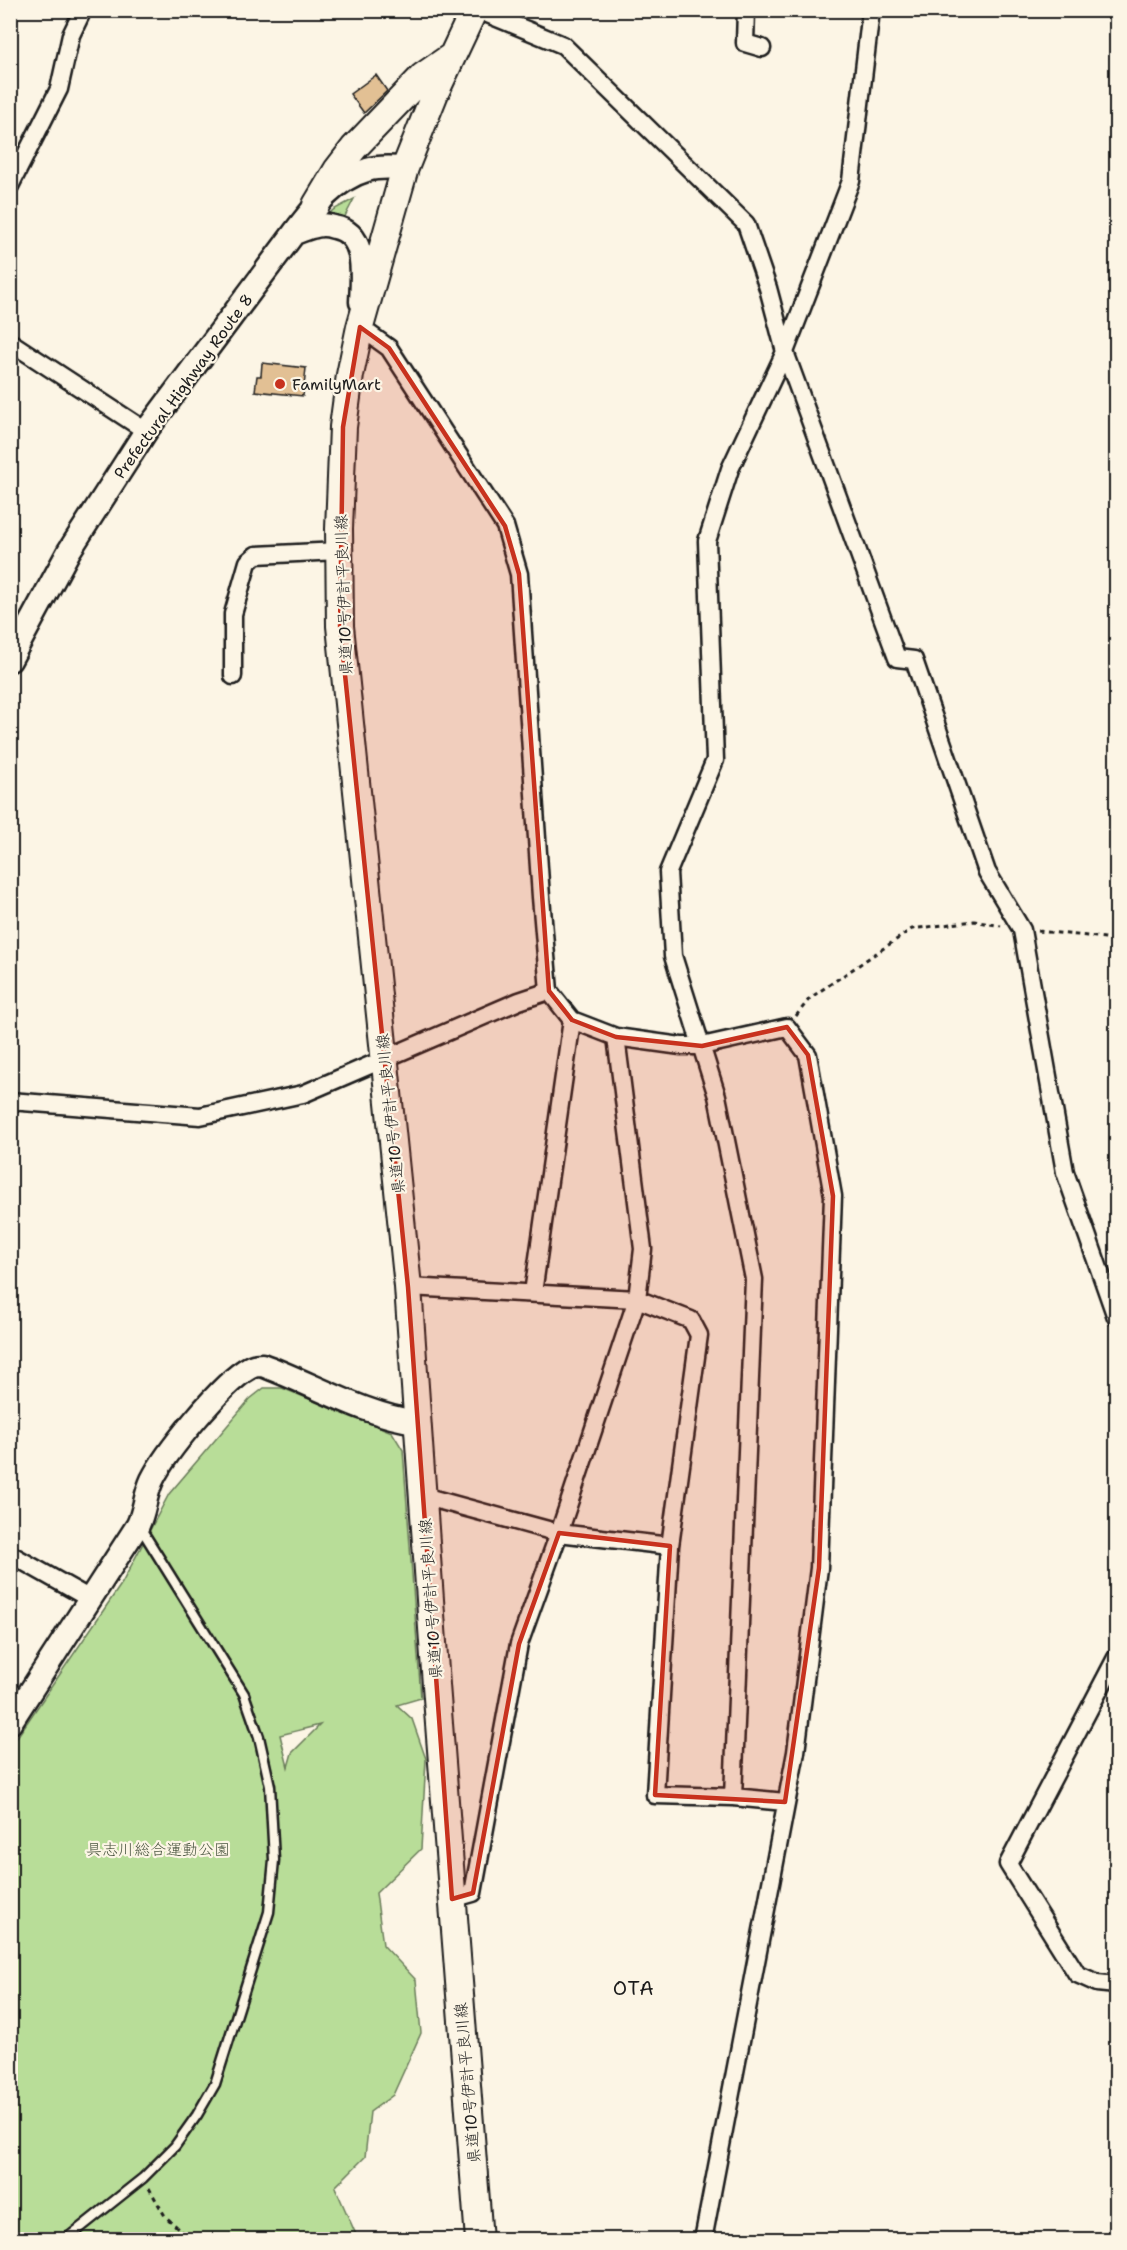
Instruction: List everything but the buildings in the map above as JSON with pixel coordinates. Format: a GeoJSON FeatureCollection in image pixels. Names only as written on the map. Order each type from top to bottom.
{"type":"FeatureCollection","features":[{"type":"Feature","properties":{"kind":"main road","name":"県道10号伊計平良川線"},"geometry":{"type":"LineString","coordinates":[[476,10],[453,55],[405,168],[360,327],[350,375],[343,427],[339,551],[340,626],[408,1287],[479,2240]]}},
{"type":"Feature","properties":{"kind":"main road"},"geometry":{"type":"LineString","coordinates":[[316,205],[337,170],[354,148],[423,76],[453,55]]}},
{"type":"Feature","properties":{"kind":"main road","name":"Prefectural Highway Route 8"},"geometry":{"type":"LineString","coordinates":[[10,660],[69,551],[146,431],[316,205],[334,188],[354,175],[376,168],[405,168]]}},
{"type":"Feature","properties":{"kind":"main road"},"geometry":{"type":"LineString","coordinates":[[294,233],[323,225],[344,228],[352,236],[359,249],[362,262],[360,327]]}},
{"type":"Feature","properties":{"kind":"main road"},"geometry":{"type":"LineString","coordinates":[[10,1724],[138,1525],[144,1513],[152,1480],[189,1427],[233,1380],[250,1367],[262,1365],[398,1420],[417,1422]]}},
{"type":"Feature","properties":{"kind":"street"},"geometry":{"type":"LineString","coordinates":[[10,186],[59,89],[71,35],[82,10]]}},
{"type":"Feature","properties":{"kind":"street"},"geometry":{"type":"LineString","coordinates":[[476,10],[562,45],[746,224],[768,288],[785,352],[897,658],[914,660],[987,872],[1022,930],[1065,1172],[1116,1317]]}},
{"type":"Feature","properties":{"kind":"street"},"geometry":{"type":"LineString","coordinates":[[733,1797],[754,1279],[717,1096],[673,956],[668,872],[715,760],[707,541],[730,469],[785,352],[851,181],[871,10]]}},
{"type":"Feature","properties":{"kind":"street"},"geometry":{"type":"LineString","coordinates":[[742,11],[745,44],[762,48]]}},
{"type":"Feature","properties":{"kind":"street"},"geometry":{"type":"LineString","coordinates":[[360,327],[389,348],[505,525],[519,574],[540,897],[549,991],[572,1020],[616,1037],[681,1046],[702,1046],[787,1027],[808,1055],[832,1196],[819,1568],[796,1752],[703,2240]]}},
{"type":"Feature","properties":{"kind":"street"},"geometry":{"type":"LineString","coordinates":[[10,342],[146,431]]}},
{"type":"Feature","properties":{"kind":"street"},"geometry":{"type":"LineString","coordinates":[[232,676],[233,614],[249,562],[256,555],[339,551]]}},
{"type":"Feature","properties":{"kind":"street"},"geometry":{"type":"LineString","coordinates":[[10,1101],[200,1116],[303,1094],[519,1001],[549,991]]}},
{"type":"Feature","properties":{"kind":"street"},"geometry":{"type":"LineString","coordinates":[[533,1293],[572,1020]]}},
{"type":"Feature","properties":{"kind":"street"},"geometry":{"type":"LineString","coordinates":[[452,1899],[473,1893],[519,1644],[559,1533],[637,1299],[643,1249],[616,1037]]}},
{"type":"Feature","properties":{"kind":"street"},"geometry":{"type":"LineString","coordinates":[[408,1287],[637,1299],[691,1320],[699,1335],[670,1546],[655,1795],[733,1797],[785,1802]]}},
{"type":"Feature","properties":{"kind":"street"},"geometry":{"type":"LineString","coordinates":[[423,1497],[559,1533],[670,1546]]}},
{"type":"Feature","properties":{"kind":"street"},"geometry":{"type":"LineString","coordinates":[[10,1554],[90,1599]]}},
{"type":"Feature","properties":{"kind":"street"},"geometry":{"type":"LineString","coordinates":[[1116,1658],[1008,1864],[1077,1974],[1097,1983],[1116,1985]]}},
{"type":"Feature","properties":{"kind":"lane"},"geometry":{"type":"LineString","coordinates":[[65,2240],[143,2178],[175,2146],[197,2115],[215,2084],[269,1912],[274,1860],[270,1786],[260,1737],[244,1694],[138,1525]]}},
{"type":"Feature","properties":{"kind":"path"},"geometry":{"type":"LineString","coordinates":[[787,1027],[810,998],[912,929],[974,921],[1022,930],[1116,939]]}},
{"type":"Feature","properties":{"kind":"path"},"geometry":{"type":"LineString","coordinates":[[143,2178],[165,2216],[191,2240]]}},
{"type":"Feature","properties":{"kind":"highlighted area"},"geometry":{"type":"Polygon","coordinates":[[[360,327],[389,348],[505,526],[519,574],[549,991],[572,1020],[616,1037],[702,1046],[787,1027],[808,1055],[833,1196],[819,1568],[785,1802],[655,1795],[670,1546],[559,1533],[519,1644],[473,1893],[452,1899],[408,1287],[340,626],[343,427],[360,327]]]}},
{"type":"Feature","properties":{"kind":"green space"},"geometry":{"type":"Polygon","coordinates":[[[354,199],[341,224],[324,219],[333,210],[354,199]]]}},
{"type":"Feature","properties":{"kind":"green space","name":"具志川総合運動公園"},"geometry":{"type":"Polygon","coordinates":[[[264,1388],[282,1388],[392,1432],[403,1450],[421,1698],[397,1705],[412,1719],[426,1759],[421,1849],[376,1893],[383,1945],[416,1980],[421,2033],[393,2095],[370,2112],[365,2157],[335,2187],[358,2239],[11,2240],[11,1746],[122,1583],[169,1494],[250,1399],[264,1388]],[[320,1725],[280,1735],[288,1767],[292,1753],[320,1725]]]}},
{"type":"Feature","properties":{"kind":"place","name":"FamilyMart"},"geometry":{"type":"Point","coordinates":[280,384]}},
{"type":"Feature","properties":{"kind":"district","name":"OTA"},"geometry":{"type":"Point","coordinates":[634,1988]}}]}
